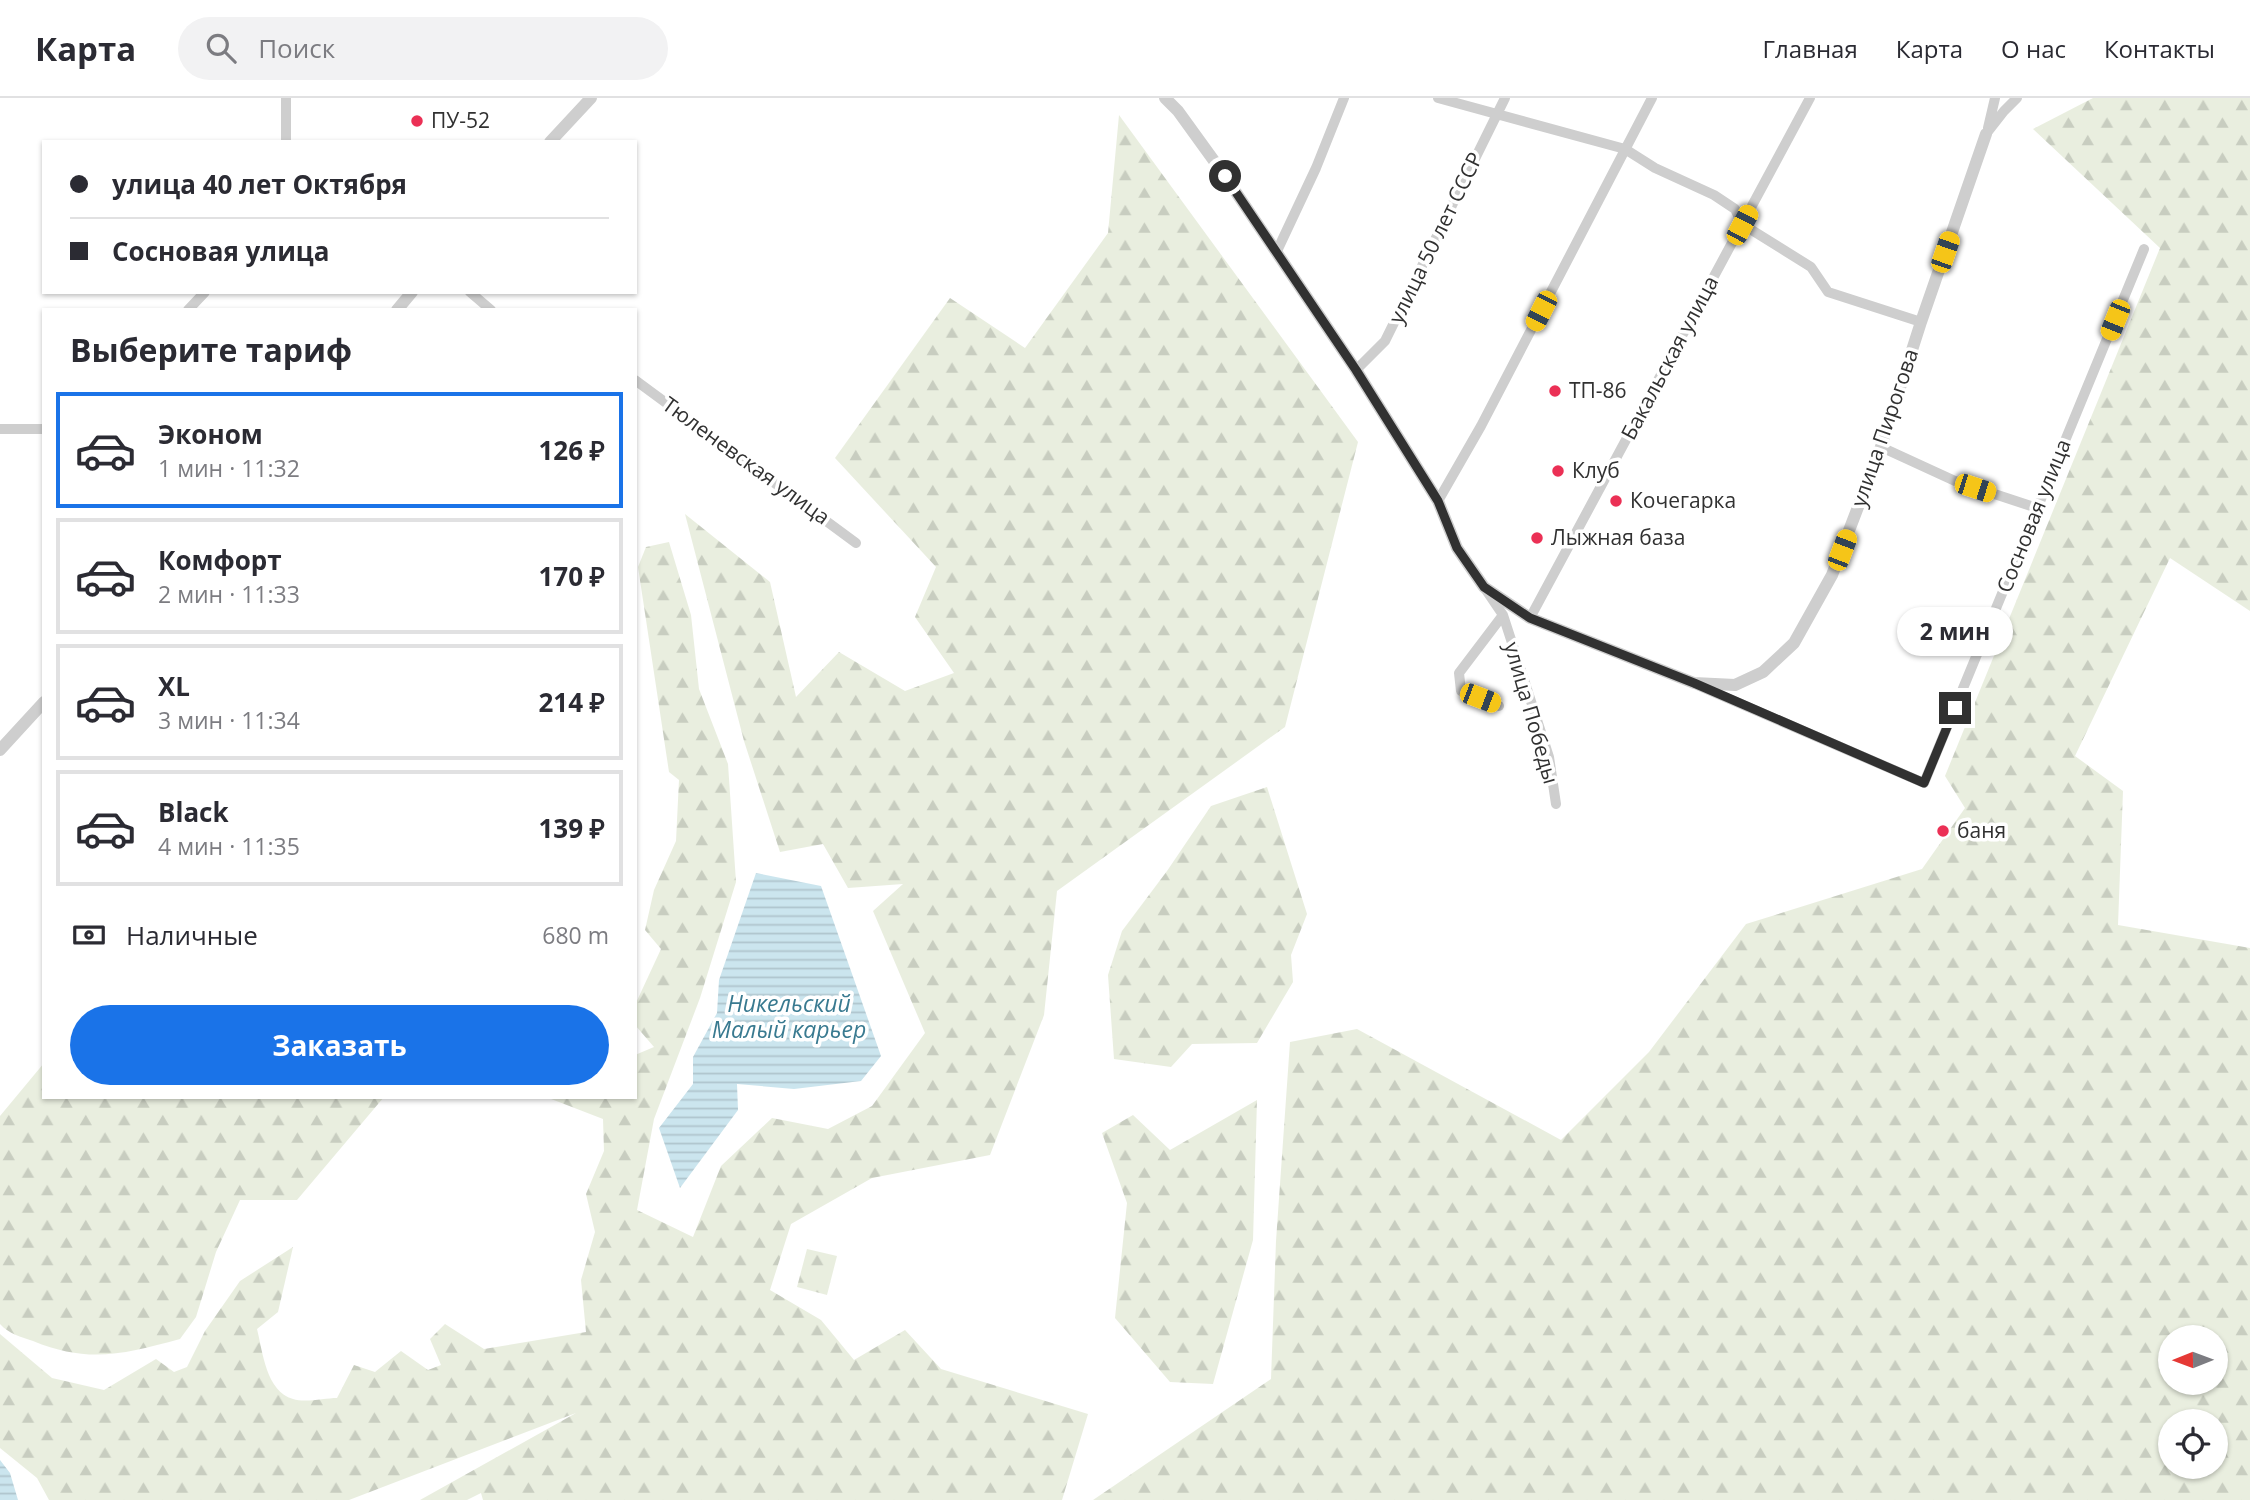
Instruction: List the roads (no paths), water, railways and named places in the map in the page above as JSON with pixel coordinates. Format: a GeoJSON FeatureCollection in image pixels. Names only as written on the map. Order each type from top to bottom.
{"type":"FeatureCollection","features":[{"type":"Feature","properties":{"kind":"street"},"geometry":{"type":"LineString","coordinates":[[286,98],[286,140]]}},
{"type":"Feature","properties":{"kind":"street"},"geometry":{"type":"LineString","coordinates":[[552,140],[591,98]]}},
{"type":"Feature","properties":{"kind":"street"},"geometry":{"type":"LineString","coordinates":[[1166,98],[1277,251],[1356,370],[1438,501],[1457,548],[1484,587]]}},
{"type":"Feature","properties":{"kind":"street"},"geometry":{"type":"LineString","coordinates":[[1277,251],[1344,98]]}},
{"type":"Feature","properties":{"kind":"street"},"geometry":{"type":"LineString","coordinates":[[1438,98],[1625,149],[1655,168],[1714,195],[1735,209],[1742,225],[1811,267],[1828,292],[1921,322]]}},
{"type":"Feature","properties":{"kind":"street","name":"улица 50 лет СССР"},"geometry":{"type":"LineString","coordinates":[[1356,370],[1385,341],[1505,98]]}},
{"type":"Feature","properties":{"kind":"street"},"geometry":{"type":"LineString","coordinates":[[1438,501],[1481,426],[1652,98]]}},
{"type":"Feature","properties":{"kind":"street","name":"Бакальская улица"},"geometry":{"type":"LineString","coordinates":[[1530,618],[1810,98]]}},
{"type":"Feature","properties":{"kind":"street","name":"улица Пирогова"},"geometry":{"type":"LineString","coordinates":[[1484,587],[1530,618],[1694,683],[1735,685],[1763,672],[1794,643],[1832,575],[1881,447],[1986,134],[1995,98]]}},
{"type":"Feature","properties":{"kind":"street"},"geometry":{"type":"LineString","coordinates":[[1986,134],[2017,98]]}},
{"type":"Feature","properties":{"kind":"street","name":"Сосновая улица"},"geometry":{"type":"LineString","coordinates":[[1694,683],[1924,783],[2144,249]]}},
{"type":"Feature","properties":{"kind":"street"},"geometry":{"type":"LineString","coordinates":[[190,308],[203,294]]}},
{"type":"Feature","properties":{"kind":"street"},"geometry":{"type":"LineString","coordinates":[[399,308],[410,294]]}},
{"type":"Feature","properties":{"kind":"street"},"geometry":{"type":"LineString","coordinates":[[472,294],[489,308]]}},
{"type":"Feature","properties":{"kind":"street","name":"Тюленевская улица"},"geometry":{"type":"LineString","coordinates":[[637,381],[856,543]]}},
{"type":"Feature","properties":{"kind":"street"},"geometry":{"type":"LineString","coordinates":[[0,429],[42,429]]}},
{"type":"Feature","properties":{"kind":"street"},"geometry":{"type":"LineString","coordinates":[[1881,447],[1955,481],[2037,508]]}},
{"type":"Feature","properties":{"kind":"street","name":"улица Победы"},"geometry":{"type":"LineString","coordinates":[[1484,587],[1503,615],[1549,757],[1556,804]]}},
{"type":"Feature","properties":{"kind":"street"},"geometry":{"type":"LineString","coordinates":[[1499,706],[1461,691],[1459,673],[1503,615]]}},
{"type":"Feature","properties":{"kind":"street"},"geometry":{"type":"LineString","coordinates":[[0,750],[42,704]]}},
{"type":"Feature","properties":{"kind":"water","name":"Никельский Малый карьер"},"geometry":{"type":"Polygon","coordinates":[[[756,873],[821,886],[881,1056],[861,1081],[794,1089],[737,1084],[738,1110],[680,1188],[659,1128],[693,1084],[693,1057],[717,1013],[719,980],[756,873]]]}},
{"type":"Feature","properties":{"kind":"water"},"geometry":{"type":"Polygon","coordinates":[[[0,1460],[10,1473],[18,1500],[0,1500],[0,1460]]]}},
{"type":"Feature","properties":{"kind":"place","name":"ПУ-52"},"geometry":{"type":"Point","coordinates":[417,121]}},
{"type":"Feature","properties":{"kind":"place","name":"ТП-86"},"geometry":{"type":"Point","coordinates":[1555,391]}},
{"type":"Feature","properties":{"kind":"place","name":"Клуб"},"geometry":{"type":"Point","coordinates":[1558,471]}},
{"type":"Feature","properties":{"kind":"place","name":"Кочегарка"},"geometry":{"type":"Point","coordinates":[1616,501]}},
{"type":"Feature","properties":{"kind":"place","name":"Лыжная база"},"geometry":{"type":"Point","coordinates":[1537,538]}},
{"type":"Feature","properties":{"kind":"place","name":"баня"},"geometry":{"type":"Point","coordinates":[1943,831]}}]}
